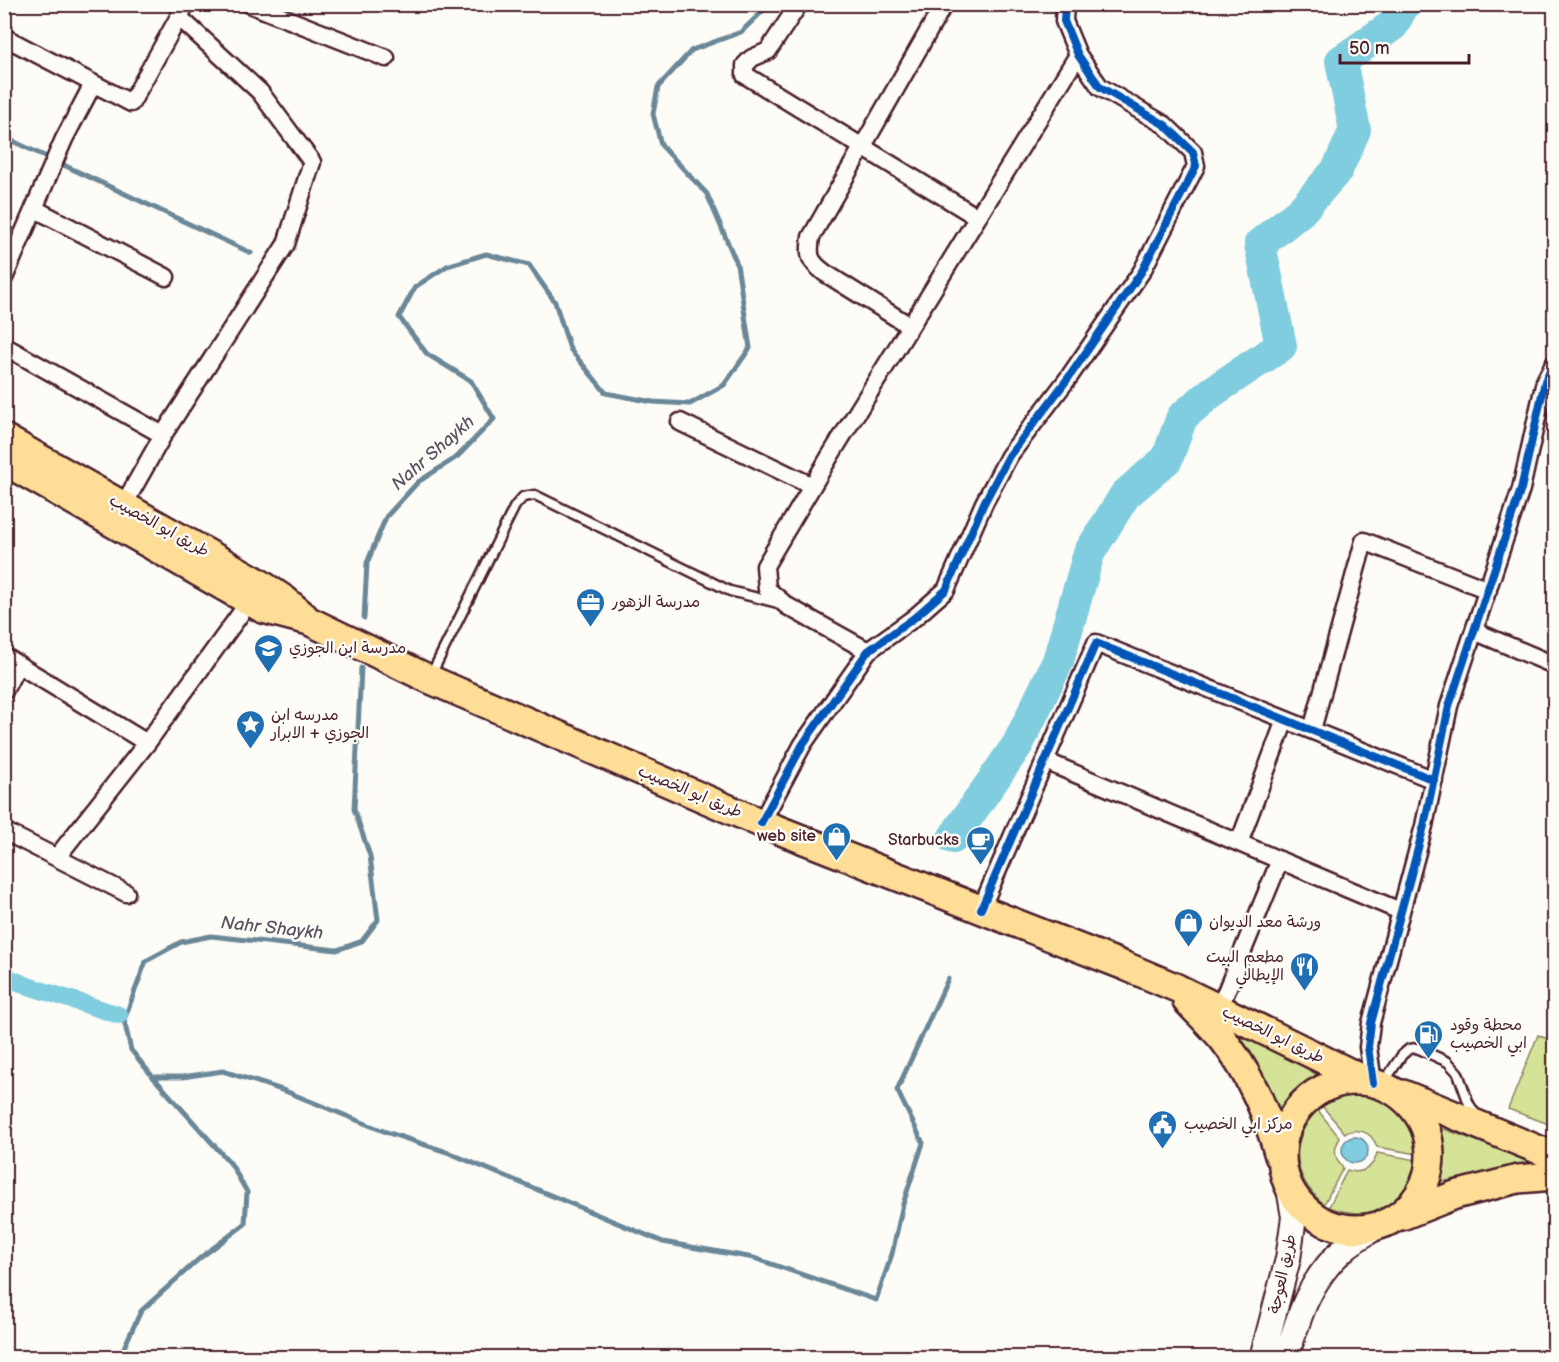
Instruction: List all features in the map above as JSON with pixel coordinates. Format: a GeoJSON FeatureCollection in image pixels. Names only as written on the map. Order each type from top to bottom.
{"type":"FeatureCollection","features":[{"type":"Feature","properties":{"kind":"main road","name":"طريق ابو الخصيب"},"geometry":{"type":"LineString","coordinates":[[4,438],[265,586],[309,621]]}},
{"type":"Feature","properties":{"kind":"main road","name":"طريق ابو الخصيب"},"geometry":{"type":"LineString","coordinates":[[4,461],[249,602],[278,614],[309,621],[429,679],[761,823],[1072,944],[1177,988],[1378,1084],[1554,1156]]}},
{"type":"Feature","properties":{"kind":"main road","name":"طريق ابو الخصيب"},"geometry":{"type":"LineString","coordinates":[[1177,988],[1226,1043],[1248,1077],[1270,1122],[1286,1178]]}},
{"type":"Feature","properties":{"kind":"main road"},"geometry":{"type":"LineString","coordinates":[[1386,1223],[1413,1204],[1426,1185],[1431,1162],[1430,1140],[1421,1118],[1407,1100],[1378,1084],[1346,1082],[1328,1087],[1311,1096],[1298,1109],[1288,1125],[1283,1144],[1286,1178],[1301,1206],[1317,1219],[1336,1227],[1356,1230],[1386,1223],[1455,1195],[1518,1179],[1554,1176]]}},
{"type":"Feature","properties":{"kind":"main road","name":"طريق العوجة"},"geometry":{"type":"LineString","coordinates":[[1262,1358],[1288,1259],[1293,1217],[1286,1178]]}},
{"type":"Feature","properties":{"kind":"main road","name":"طريق العوجة"},"geometry":{"type":"LineString","coordinates":[[1286,1358],[1302,1306],[1320,1273],[1346,1247],[1386,1223]]}},
{"type":"Feature","properties":{"kind":"street"},"geometry":{"type":"LineString","coordinates":[[799,4],[768,51],[752,58],[745,65],[745,75],[977,217]]}},
{"type":"Feature","properties":{"kind":"street"},"geometry":{"type":"LineString","coordinates":[[910,326],[825,273],[813,264],[808,252],[811,237],[944,4]]}},
{"type":"Feature","properties":{"kind":"street"},"geometry":{"type":"LineString","coordinates":[[761,823],[803,744],[868,651],[914,618],[946,590],[984,502],[1010,456],[1069,377],[1142,271],[1196,166],[1192,152],[1165,125],[1100,87],[1078,55],[1064,21],[1065,4]]}},
{"type":"Feature","properties":{"kind":"street"},"geometry":{"type":"LineString","coordinates":[[254,6],[386,58]]}},
{"type":"Feature","properties":{"kind":"street"},"geometry":{"type":"LineString","coordinates":[[4,37],[131,103],[183,11],[260,93],[312,162],[286,244],[163,435],[123,506]]}},
{"type":"Feature","properties":{"kind":"street"},"geometry":{"type":"LineString","coordinates":[[868,651],[787,606],[767,588],[765,566],[1078,55]]}},
{"type":"Feature","properties":{"kind":"street"},"geometry":{"type":"LineString","coordinates":[[4,278],[50,170],[93,84]]}},
{"type":"Feature","properties":{"kind":"street"},"geometry":{"type":"LineString","coordinates":[[35,209],[166,277]]}},
{"type":"Feature","properties":{"kind":"street"},"geometry":{"type":"LineString","coordinates":[[4,346],[163,435]]}},
{"type":"Feature","properties":{"kind":"street"},"geometry":{"type":"LineString","coordinates":[[1378,1084],[1368,1047],[1371,1023],[1424,826],[1449,706],[1521,489],[1545,381],[1554,364]]}},
{"type":"Feature","properties":{"kind":"street"},"geometry":{"type":"LineString","coordinates":[[680,422],[812,486]]}},
{"type":"Feature","properties":{"kind":"street"},"geometry":{"type":"LineString","coordinates":[[1311,730],[1364,541],[1488,590]]}},
{"type":"Feature","properties":{"kind":"street"},"geometry":{"type":"LineString","coordinates":[[57,857],[147,743],[249,602]]}},
{"type":"Feature","properties":{"kind":"street"},"geometry":{"type":"LineString","coordinates":[[1474,631],[1554,665]]}},
{"type":"Feature","properties":{"kind":"street"},"geometry":{"type":"LineString","coordinates":[[981,909],[1096,644],[1434,780]]}},
{"type":"Feature","properties":{"kind":"street"},"geometry":{"type":"LineString","coordinates":[[4,690],[11,660],[147,743]]}},
{"type":"Feature","properties":{"kind":"street"},"geometry":{"type":"LineString","coordinates":[[1239,843],[1285,720]]}},
{"type":"Feature","properties":{"kind":"street"},"geometry":{"type":"LineString","coordinates":[[1045,761],[1400,911]]}},
{"type":"Feature","properties":{"kind":"street"},"geometry":{"type":"LineString","coordinates":[[4,831],[126,893]]}},
{"type":"Feature","properties":{"kind":"street"},"geometry":{"type":"LineString","coordinates":[[1218,1009],[1280,860]]}},
{"type":"Feature","properties":{"kind":"lane"},"geometry":{"type":"LineString","coordinates":[[429,679],[515,506],[523,497],[535,495],[730,591],[787,606]]}},
{"type":"Feature","properties":{"kind":"lane"},"geometry":{"type":"LineString","coordinates":[[1378,1084],[1402,1055],[1409,1049],[1417,1048],[1448,1062],[1458,1073],[1469,1104],[1484,1128]]}},
{"type":"Feature","properties":{"kind":"green space"},"geometry":{"type":"Polygon","coordinates":[[[1238,1033],[1292,1059],[1320,1077],[1296,1090],[1280,1111],[1270,1087],[1238,1033]]]}},
{"type":"Feature","properties":{"kind":"green space"},"geometry":{"type":"Polygon","coordinates":[[[1538,1035],[1554,1042],[1554,1126],[1508,1109],[1538,1035]]]}},
{"type":"Feature","properties":{"kind":"green space"},"geometry":{"type":"Polygon","coordinates":[[[1352,1094],[1378,1099],[1398,1110],[1411,1128],[1418,1154],[1377,1147],[1372,1138],[1364,1132],[1345,1133],[1322,1106],[1336,1098],[1352,1094]]]}},
{"type":"Feature","properties":{"kind":"green space"},"geometry":{"type":"Polygon","coordinates":[[[1317,1109],[1340,1138],[1336,1146],[1336,1153],[1343,1168],[1324,1204],[1305,1182],[1298,1159],[1298,1147],[1302,1134],[1317,1109]]]}},
{"type":"Feature","properties":{"kind":"green space"},"geometry":{"type":"Polygon","coordinates":[[[1436,1126],[1532,1163],[1435,1183],[1440,1154],[1436,1126]]]}},
{"type":"Feature","properties":{"kind":"green space"},"geometry":{"type":"Polygon","coordinates":[[[1377,1153],[1417,1160],[1405,1189],[1385,1207],[1373,1211],[1360,1213],[1329,1207],[1347,1170],[1357,1172],[1366,1169],[1373,1163],[1377,1153]]]}},
{"type":"Feature","properties":{"kind":"water"},"geometry":{"type":"Polygon","coordinates":[[[1355,1137],[1364,1141],[1368,1150],[1364,1159],[1355,1163],[1346,1159],[1342,1150],[1346,1141],[1355,1137]]]}},
{"type":"Feature","properties":{"kind":"waterway","name":"Nahr Shaykh"},"geometry":{"type":"LineString","coordinates":[[364,618],[367,563],[386,517],[418,482],[457,457],[494,419],[471,381],[427,354],[399,317],[415,287],[447,266],[486,254],[529,265],[555,302],[570,349],[606,393],[653,402],[690,404],[724,385],[750,348],[737,264],[707,194],[661,145],[653,114],[658,87],[692,50],[741,32],[770,4]]}},
{"type":"Feature","properties":{"kind":"waterway"},"geometry":{"type":"LineString","coordinates":[[953,838],[1018,744],[1058,661],[1089,553],[1125,495],[1167,459],[1182,417],[1212,392],[1281,346],[1260,244],[1301,211],[1337,170],[1355,130],[1341,61],[1393,25],[1404,4]]}},
{"type":"Feature","properties":{"kind":"waterway"},"geometry":{"type":"LineString","coordinates":[[4,137],[251,253]]}},
{"type":"Feature","properties":{"kind":"waterway","name":"Nahr Shaykh"},"geometry":{"type":"LineString","coordinates":[[119,1358],[141,1311],[200,1258],[245,1224],[247,1192],[231,1164],[131,1050],[124,1020],[146,961],[181,942],[211,936],[337,950],[362,941],[378,920],[370,856],[354,809],[361,668]]}},
{"type":"Feature","properties":{"kind":"waterway"},"geometry":{"type":"LineString","coordinates":[[4,976],[119,1015]]}},
{"type":"Feature","properties":{"kind":"waterway"},"geometry":{"type":"LineString","coordinates":[[153,1077],[182,1077],[223,1071],[285,1091],[386,1132],[447,1152],[663,1242],[754,1258],[876,1300],[892,1254],[903,1204],[923,1143],[897,1090],[948,979]]}},
{"type":"Feature","properties":{"kind":"cycle path"},"geometry":{"type":"LineString","coordinates":[[761,823],[803,744],[868,651],[914,618],[946,590],[984,503],[1009,456],[1069,377],[1142,271],[1196,166],[1193,152],[1165,125],[1100,87],[1078,55],[1064,21],[1065,4]]}},
{"type":"Feature","properties":{"kind":"cycle path"},"geometry":{"type":"LineString","coordinates":[[1373,1083],[1368,1047],[1371,1023],[1424,826],[1449,706],[1521,489],[1545,381],[1554,364]]}},
{"type":"Feature","properties":{"kind":"cycle path"},"geometry":{"type":"LineString","coordinates":[[981,909],[1096,643],[1434,780]]}},
{"type":"Feature","properties":{"kind":"place","name":"مدرسة الزهور"},"geometry":{"type":"Point","coordinates":[591,628]}},
{"type":"Feature","properties":{"kind":"place","name":"مدرسة ابن الجوزي"},"geometry":{"type":"Point","coordinates":[268,674]}},
{"type":"Feature","properties":{"kind":"place","name":"مدرسه ابن الجوزي + الابرار"},"geometry":{"type":"Point","coordinates":[250,750]}},
{"type":"Feature","properties":{"kind":"place","name":"web site"},"geometry":{"type":"Point","coordinates":[837,862]}},
{"type":"Feature","properties":{"kind":"place","name":"Starbucks"},"geometry":{"type":"Point","coordinates":[980,866]}},
{"type":"Feature","properties":{"kind":"place","name":"ورشة معد الديوان"},"geometry":{"type":"Point","coordinates":[1188,948]}},
{"type":"Feature","properties":{"kind":"place","name":"مطعم البيت الإيطالي"},"geometry":{"type":"Point","coordinates":[1305,992]}},
{"type":"Feature","properties":{"kind":"place","name":"محطة وقود ابي الخصيب"},"geometry":{"type":"Point","coordinates":[1429,1060]}},
{"type":"Feature","properties":{"kind":"place","name":"مركز ابي الخصيب"},"geometry":{"type":"Point","coordinates":[1163,1150]}}]}
